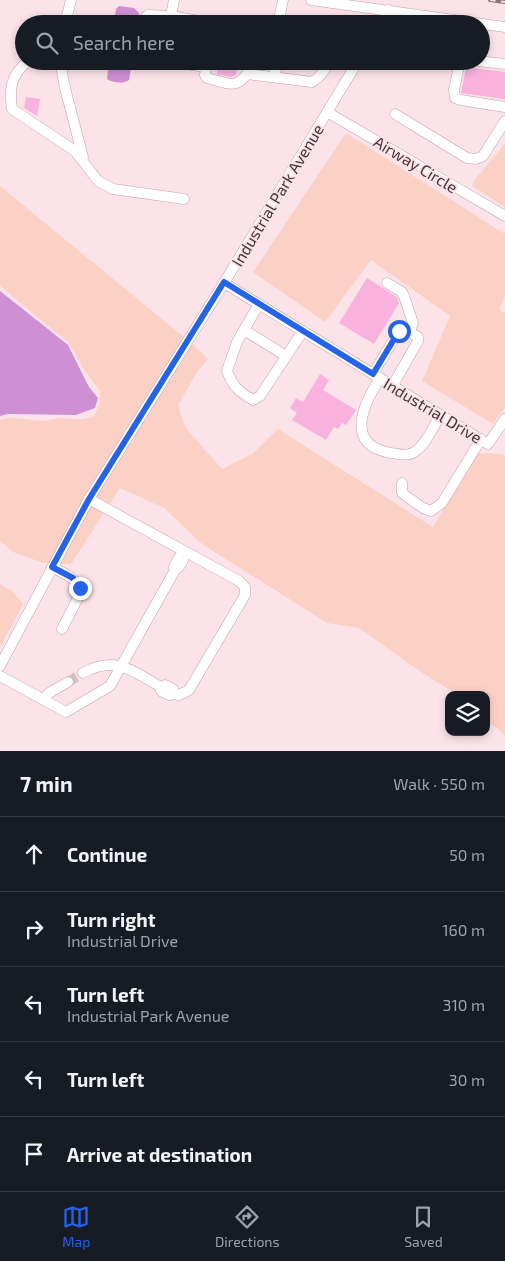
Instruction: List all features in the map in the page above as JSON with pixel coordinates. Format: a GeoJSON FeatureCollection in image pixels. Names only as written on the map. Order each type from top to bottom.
{"type":"FeatureCollection","features":[{"type":"Feature","properties":{"kind":"street"},"geometry":{"type":"LineString","coordinates":[[67,15],[71,0]]}},
{"type":"Feature","properties":{"kind":"street"},"geometry":{"type":"LineString","coordinates":[[171,15],[174,0]]}},
{"type":"Feature","properties":{"kind":"street"},"geometry":{"type":"LineString","coordinates":[[280,15],[283,0]]}},
{"type":"Feature","properties":{"kind":"street"},"geometry":{"type":"LineString","coordinates":[[311,0],[420,15]]}},
{"type":"Feature","properties":{"kind":"street"},"geometry":{"type":"LineString","coordinates":[[385,15],[388,10]]}},
{"type":"Feature","properties":{"kind":"street"},"geometry":{"type":"LineString","coordinates":[[490,25],[505,27]]}},
{"type":"Feature","properties":{"kind":"street"},"geometry":{"type":"LineString","coordinates":[[490,62],[505,64]]}},
{"type":"Feature","properties":{"kind":"street"},"geometry":{"type":"LineString","coordinates":[[18,70],[9,90],[12,109],[75,150],[98,181],[113,189],[184,199]]}},
{"type":"Feature","properties":{"kind":"street"},"geometry":{"type":"LineString","coordinates":[[62,70],[84,163]]}},
{"type":"Feature","properties":{"kind":"street"},"geometry":{"type":"LineString","coordinates":[[206,70],[207,78],[234,84],[237,84],[250,70]]}},
{"type":"Feature","properties":{"kind":"street"},"geometry":{"type":"LineString","coordinates":[[274,77],[276,70]]}},
{"type":"Feature","properties":{"kind":"street"},"geometry":{"type":"LineString","coordinates":[[247,74],[312,82],[325,70]]}},
{"type":"Feature","properties":{"kind":"street","name":"Industrial Park Avenue"},"geometry":{"type":"LineString","coordinates":[[0,666],[89,499],[353,70]]}},
{"type":"Feature","properties":{"kind":"street"},"geometry":{"type":"LineString","coordinates":[[458,70],[454,90],[455,98],[505,107]]}},
{"type":"Feature","properties":{"kind":"street","name":"Airway Circle"},"geometry":{"type":"LineString","coordinates":[[327,112],[505,216]]}},
{"type":"Feature","properties":{"kind":"street"},"geometry":{"type":"LineString","coordinates":[[395,114],[467,158],[476,159],[482,156],[505,121]]}},
{"type":"Feature","properties":{"kind":"street","name":"Industrial Drive"},"geometry":{"type":"LineString","coordinates":[[224,282],[484,442]]}},
{"type":"Feature","properties":{"kind":"street"},"geometry":{"type":"LineString","coordinates":[[387,283],[402,292],[404,296],[413,323],[410,332]]}},
{"type":"Feature","properties":{"kind":"street"},"geometry":{"type":"LineString","coordinates":[[259,304],[237,342],[227,371],[231,384],[244,395],[253,400],[260,396],[303,331]]}},
{"type":"Feature","properties":{"kind":"street"},"geometry":{"type":"LineString","coordinates":[[392,385],[418,341],[418,337],[403,328],[399,331],[376,376],[364,408],[362,430],[365,439],[376,448],[385,452],[402,455],[412,454],[422,445],[440,415]]}},
{"type":"Feature","properties":{"kind":"street"},"geometry":{"type":"LineString","coordinates":[[244,330],[286,356]]}},
{"type":"Feature","properties":{"kind":"street"},"geometry":{"type":"LineString","coordinates":[[402,483],[402,493],[423,508],[431,511],[438,507],[484,442],[505,419]]}},
{"type":"Feature","properties":{"kind":"street"},"geometry":{"type":"LineString","coordinates":[[83,673],[100,665],[123,666],[161,687],[167,686],[173,690],[174,694],[179,695],[189,690],[246,591],[239,581],[183,554],[89,499]]}},
{"type":"Feature","properties":{"kind":"street"},"geometry":{"type":"LineString","coordinates":[[0,676],[66,712],[69,712],[110,686],[123,666],[175,570],[178,569],[183,560],[183,554]]}},
{"type":"Feature","properties":{"kind":"street"},"geometry":{"type":"LineString","coordinates":[[52,567],[73,578],[81,592],[62,629]]}},
{"type":"Feature","properties":{"kind":"street"},"geometry":{"type":"LineString","coordinates":[[43,699],[49,693],[68,682]]}},
{"type":"Feature","properties":{"kind":"shaded area"},"geometry":{"type":"Polygon","coordinates":[[[119,6],[134,8],[139,15],[115,15],[116,9],[119,6]]]}},
{"type":"Feature","properties":{"kind":"shaded area"},"geometry":{"type":"Polygon","coordinates":[[[108,70],[131,70],[129,80],[124,82],[118,83],[107,79],[108,70]]]}},
{"type":"Feature","properties":{"kind":"shaded area"},"geometry":{"type":"Polygon","coordinates":[[[346,133],[505,234],[505,297],[499,309],[505,314],[505,407],[493,424],[422,381],[450,316],[371,260],[325,322],[253,272],[346,133]]]}},
{"type":"Feature","properties":{"kind":"shaded area"},"geometry":{"type":"Polygon","coordinates":[[[505,144],[505,207],[472,186],[476,178],[505,144]]]}},
{"type":"Feature","properties":{"kind":"shaded area"},"geometry":{"type":"Polygon","coordinates":[[[0,186],[185,338],[50,563],[43,563],[13,552],[0,541],[0,420],[17,418],[44,421],[60,418],[90,418],[94,416],[100,403],[100,391],[84,370],[69,343],[0,286],[0,186]]]}},
{"type":"Feature","properties":{"kind":"shaded area"},"geometry":{"type":"Polygon","coordinates":[[[0,291],[68,345],[89,387],[98,398],[95,408],[76,415],[8,414],[0,416],[0,291]]]}},
{"type":"Feature","properties":{"kind":"shaded area"},"geometry":{"type":"Polygon","coordinates":[[[191,343],[208,359],[197,372],[178,405],[185,427],[222,469],[252,454],[279,428],[284,433],[433,527],[476,454],[505,455],[505,735],[490,723],[490,691],[452,691],[359,628],[327,623],[202,544],[164,508],[120,488],[71,564],[59,564],[92,501],[191,343]]]}},
{"type":"Feature","properties":{"kind":"shaded area"},"geometry":{"type":"Polygon","coordinates":[[[0,581],[1,585],[12,591],[23,604],[0,647],[0,581]]]}},
{"type":"Feature","properties":{"kind":"building"},"geometry":{"type":"Polygon","coordinates":[[[217,70],[237,70],[236,75],[231,77],[217,74],[217,70]]]}},
{"type":"Feature","properties":{"kind":"building"},"geometry":{"type":"Polygon","coordinates":[[[465,70],[505,72],[505,99],[461,93],[465,70]]]}},
{"type":"Feature","properties":{"kind":"building"},"geometry":{"type":"Polygon","coordinates":[[[26,97],[40,99],[37,116],[24,108],[26,97]]]}},
{"type":"Feature","properties":{"kind":"building"},"geometry":{"type":"Polygon","coordinates":[[[367,278],[397,297],[399,303],[374,344],[339,323],[367,278]]]}},
{"type":"Feature","properties":{"kind":"building"},"geometry":{"type":"Polygon","coordinates":[[[320,374],[329,380],[323,390],[356,410],[346,425],[342,423],[338,429],[334,427],[326,440],[292,420],[297,413],[290,408],[296,398],[303,402],[320,374]]]}},
{"type":"Feature","properties":{"kind":"tunnel"},"geometry":{"type":"LineString","coordinates":[[68,682],[83,673]]}},
{"type":"Feature","properties":{"kind":"railway"},"geometry":{"type":"LineString","coordinates":[[490,0],[505,2]]}},
{"type":"Feature","properties":{"kind":"route"},"geometry":{"type":"LineString","coordinates":[[80,588],[73,578],[52,567],[89,499],[224,282],[373,374],[399,331]]}}]}
